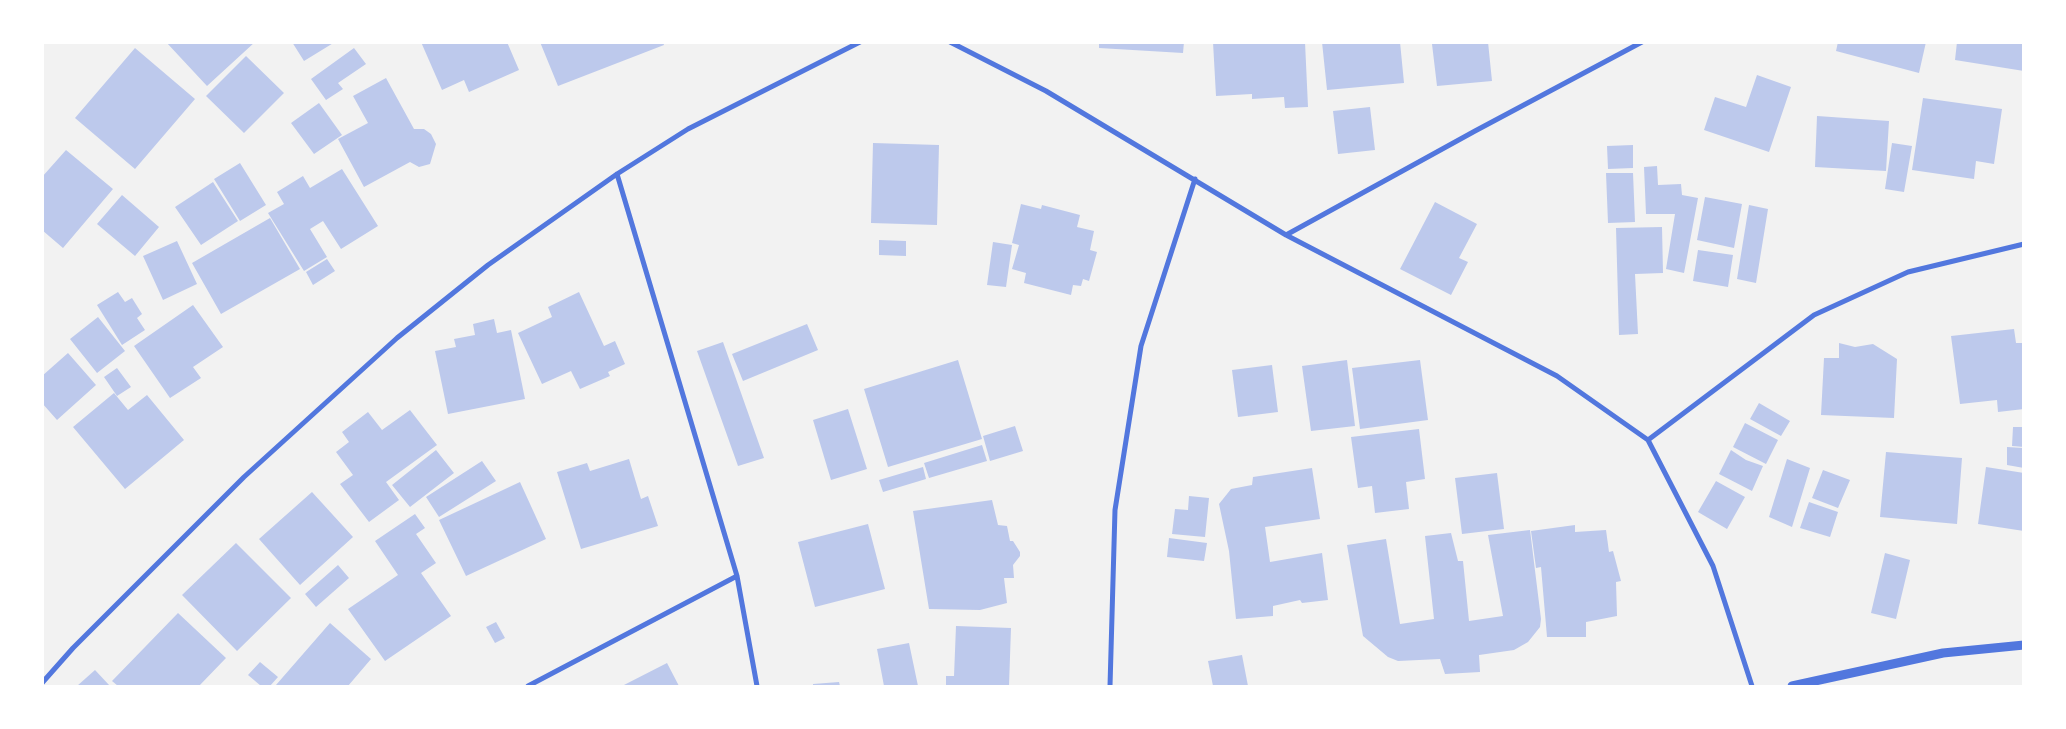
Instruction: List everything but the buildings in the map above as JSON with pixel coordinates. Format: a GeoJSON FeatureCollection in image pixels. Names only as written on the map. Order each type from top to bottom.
{"type":"FeatureCollection","features":[{"type":"Feature","properties":{"kind":"street"},"geometry":{"type":"LineString","coordinates":[[42,683],[73,648],[244,477],[396,338],[488,265],[618,174],[688,129],[860,42]]}},
{"type":"Feature","properties":{"kind":"street"},"geometry":{"type":"LineString","coordinates":[[950,42],[1046,92],[1195,179],[1286,236],[1557,376],[1648,440],[1713,566],[1752,686]]}},
{"type":"Feature","properties":{"kind":"street"},"geometry":{"type":"LineString","coordinates":[[1286,236],[1474,131],[1642,42]]}},
{"type":"Feature","properties":{"kind":"street"},"geometry":{"type":"LineString","coordinates":[[618,174],[737,576],[757,686]]}},
{"type":"Feature","properties":{"kind":"street"},"geometry":{"type":"LineString","coordinates":[[1110,686],[1115,510],[1141,346],[1195,179]]}},
{"type":"Feature","properties":{"kind":"street"},"geometry":{"type":"LineString","coordinates":[[1648,440],[1814,315],[1908,272],[2024,244]]}},
{"type":"Feature","properties":{"kind":"street"},"geometry":{"type":"LineString","coordinates":[[528,686],[737,576]]}},
{"type":"Feature","properties":{"kind":"street"},"geometry":{"type":"LineString","coordinates":[[1792,686],[1943,653],[2024,645]]}}]}
